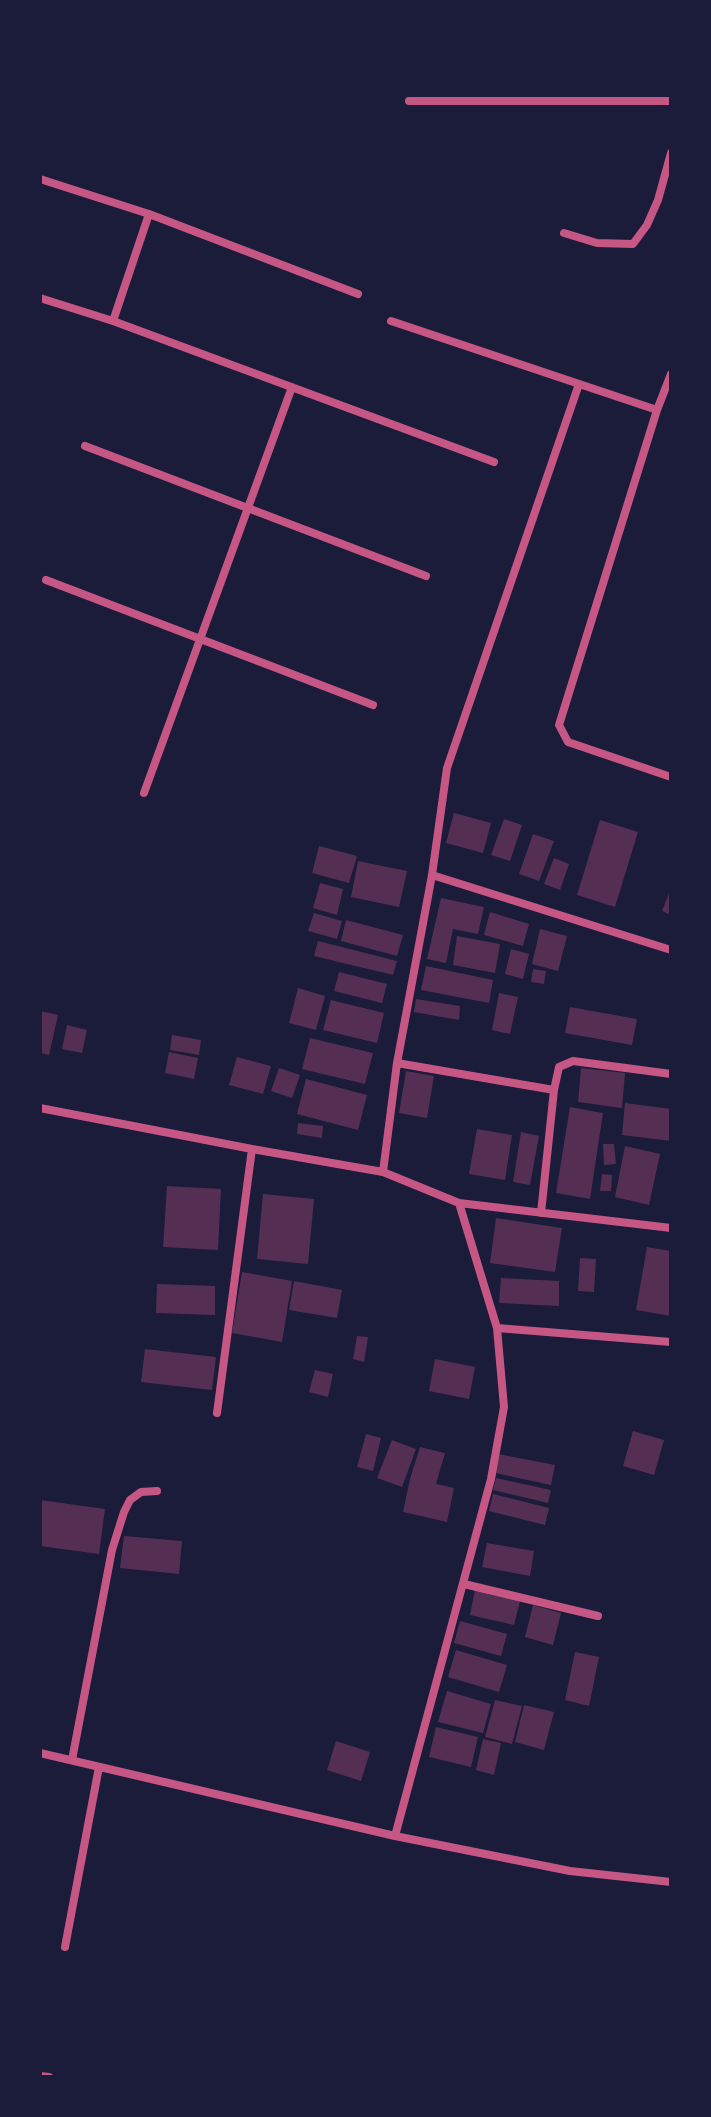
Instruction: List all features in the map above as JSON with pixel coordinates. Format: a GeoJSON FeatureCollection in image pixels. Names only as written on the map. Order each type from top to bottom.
{"type":"FeatureCollection","features":[{"type":"Feature","properties":{"kind":"street"},"geometry":{"type":"LineString","coordinates":[[409,101],[671,101]]}},
{"type":"Feature","properties":{"kind":"street"},"geometry":{"type":"LineString","coordinates":[[564,233],[597,243],[633,244],[647,225],[671,153]]}},
{"type":"Feature","properties":{"kind":"street"},"geometry":{"type":"LineString","coordinates":[[40,179],[149,214],[358,294]]}},
{"type":"Feature","properties":{"kind":"street"},"geometry":{"type":"LineString","coordinates":[[113,321],[149,214]]}},
{"type":"Feature","properties":{"kind":"street"},"geometry":{"type":"LineString","coordinates":[[40,298],[113,321],[494,462]]}},
{"type":"Feature","properties":{"kind":"street"},"geometry":{"type":"LineString","coordinates":[[391,321],[657,410]]}},
{"type":"Feature","properties":{"kind":"street"},"geometry":{"type":"LineString","coordinates":[[671,374],[559,725],[568,742],[671,777]]}},
{"type":"Feature","properties":{"kind":"street"},"geometry":{"type":"LineString","coordinates":[[383,1172],[397,1063],[432,875],[447,768],[579,384]]}},
{"type":"Feature","properties":{"kind":"street"},"geometry":{"type":"LineString","coordinates":[[144,793],[292,387]]}},
{"type":"Feature","properties":{"kind":"street"},"geometry":{"type":"LineString","coordinates":[[85,446],[426,576]]}},
{"type":"Feature","properties":{"kind":"street"},"geometry":{"type":"LineString","coordinates":[[46,580],[373,705]]}},
{"type":"Feature","properties":{"kind":"street"},"geometry":{"type":"LineString","coordinates":[[432,875],[671,950]]}},
{"type":"Feature","properties":{"kind":"street"},"geometry":{"type":"LineString","coordinates":[[541,1213],[559,1067],[573,1061],[671,1074]]}},
{"type":"Feature","properties":{"kind":"street"},"geometry":{"type":"LineString","coordinates":[[397,1063],[554,1090]]}},
{"type":"Feature","properties":{"kind":"street"},"geometry":{"type":"LineString","coordinates":[[40,1108],[383,1172],[459,1203],[671,1228]]}},
{"type":"Feature","properties":{"kind":"street"},"geometry":{"type":"LineString","coordinates":[[217,1413],[252,1149]]}},
{"type":"Feature","properties":{"kind":"street"},"geometry":{"type":"LineString","coordinates":[[395,1836],[491,1479],[504,1407],[502,1357],[497,1328],[459,1203]]}},
{"type":"Feature","properties":{"kind":"street"},"geometry":{"type":"LineString","coordinates":[[497,1328],[671,1342]]}},
{"type":"Feature","properties":{"kind":"street"},"geometry":{"type":"LineString","coordinates":[[72,1760],[112,1550],[124,1512],[130,1500],[141,1492],[157,1491]]}},
{"type":"Feature","properties":{"kind":"street"},"geometry":{"type":"LineString","coordinates":[[464,1584],[598,1616]]}},
{"type":"Feature","properties":{"kind":"street"},"geometry":{"type":"LineString","coordinates":[[40,1753],[395,1836],[570,1871],[671,1882]]}},
{"type":"Feature","properties":{"kind":"street"},"geometry":{"type":"LineString","coordinates":[[65,1947],[99,1767]]}},
{"type":"Feature","properties":{"kind":"street"},"geometry":{"type":"LineString","coordinates":[[40,2076],[49,2077]]}},
{"type":"Feature","properties":{"kind":"building"},"geometry":{"type":"Polygon","coordinates":[[[454,813],[491,823],[483,853],[446,843],[454,813]]]}},
{"type":"Feature","properties":{"kind":"building"},"geometry":{"type":"Polygon","coordinates":[[[504,819],[522,825],[510,861],[491,855],[504,819]]]}},
{"type":"Feature","properties":{"kind":"building"},"geometry":{"type":"Polygon","coordinates":[[[600,820],[638,832],[615,907],[577,895],[600,820]]]}},
{"type":"Feature","properties":{"kind":"building"},"geometry":{"type":"Polygon","coordinates":[[[533,834],[554,841],[539,881],[519,874],[533,834]]]}},
{"type":"Feature","properties":{"kind":"building"},"geometry":{"type":"Polygon","coordinates":[[[319,846],[357,856],[349,883],[312,873],[319,846]]]}},
{"type":"Feature","properties":{"kind":"building"},"geometry":{"type":"Polygon","coordinates":[[[554,858],[569,864],[560,890],[544,884],[554,858]]]}},
{"type":"Feature","properties":{"kind":"building"},"geometry":{"type":"Polygon","coordinates":[[[358,861],[407,871],[399,907],[351,897],[358,861]]]}},
{"type":"Feature","properties":{"kind":"building"},"geometry":{"type":"Polygon","coordinates":[[[320,883],[343,889],[337,915],[313,908],[320,883]]]}},
{"type":"Feature","properties":{"kind":"building"},"geometry":{"type":"Polygon","coordinates":[[[671,888],[671,915],[662,911],[671,888]]]}},
{"type":"Feature","properties":{"kind":"building"},"geometry":{"type":"Polygon","coordinates":[[[441,898],[484,907],[478,934],[453,929],[446,963],[427,959],[441,898]]]}},
{"type":"Feature","properties":{"kind":"building"},"geometry":{"type":"Polygon","coordinates":[[[490,912],[529,924],[523,946],[484,935],[490,912]]]}},
{"type":"Feature","properties":{"kind":"building"},"geometry":{"type":"Polygon","coordinates":[[[314,913],[342,921],[337,939],[308,931],[314,913]]]}},
{"type":"Feature","properties":{"kind":"building"},"geometry":{"type":"Polygon","coordinates":[[[346,920],[403,935],[397,956],[341,941],[346,920]]]}},
{"type":"Feature","properties":{"kind":"building"},"geometry":{"type":"Polygon","coordinates":[[[540,929],[567,936],[558,971],[532,964],[540,929]]]}},
{"type":"Feature","properties":{"kind":"building"},"geometry":{"type":"Polygon","coordinates":[[[457,936],[500,944],[495,973],[453,965],[457,936]]]}},
{"type":"Feature","properties":{"kind":"building"},"geometry":{"type":"Polygon","coordinates":[[[318,941],[397,961],[393,975],[314,956],[318,941]]]}},
{"type":"Feature","properties":{"kind":"building"},"geometry":{"type":"Polygon","coordinates":[[[511,949],[529,954],[523,979],[505,974],[511,949]]]}},
{"type":"Feature","properties":{"kind":"building"},"geometry":{"type":"Polygon","coordinates":[[[426,966],[493,980],[489,1003],[421,990],[426,966]]]}},
{"type":"Feature","properties":{"kind":"building"},"geometry":{"type":"Polygon","coordinates":[[[533,969],[546,971],[544,984],[531,982],[533,969]]]}},
{"type":"Feature","properties":{"kind":"building"},"geometry":{"type":"Polygon","coordinates":[[[339,972],[387,984],[382,1003],[334,991],[339,972]]]}},
{"type":"Feature","properties":{"kind":"building"},"geometry":{"type":"Polygon","coordinates":[[[298,988],[325,996],[316,1030],[289,1023],[298,988]]]}},
{"type":"Feature","properties":{"kind":"building"},"geometry":{"type":"Polygon","coordinates":[[[499,993],[518,997],[510,1034],[492,1030],[499,993]]]}},
{"type":"Feature","properties":{"kind":"building"},"geometry":{"type":"Polygon","coordinates":[[[416,999],[460,1006],[459,1020],[414,1012],[416,999]]]}},
{"type":"Feature","properties":{"kind":"building"},"geometry":{"type":"Polygon","coordinates":[[[331,1000],[384,1013],[377,1043],[323,1030],[331,1000]]]}},
{"type":"Feature","properties":{"kind":"building"},"geometry":{"type":"Polygon","coordinates":[[[570,1007],[637,1019],[632,1045],[565,1033],[570,1007]]]}},
{"type":"Feature","properties":{"kind":"building"},"geometry":{"type":"Polygon","coordinates":[[[40,1011],[58,1015],[49,1055],[40,1053],[40,1011]]]}},
{"type":"Feature","properties":{"kind":"building"},"geometry":{"type":"Polygon","coordinates":[[[67,1025],[87,1030],[82,1053],[62,1049],[67,1025]]]}},
{"type":"Feature","properties":{"kind":"building"},"geometry":{"type":"Polygon","coordinates":[[[172,1035],[201,1040],[199,1055],[170,1050],[172,1035]]]}},
{"type":"Feature","properties":{"kind":"building"},"geometry":{"type":"Polygon","coordinates":[[[310,1038],[373,1053],[365,1084],[302,1069],[310,1038]]]}},
{"type":"Feature","properties":{"kind":"building"},"geometry":{"type":"Polygon","coordinates":[[[169,1052],[198,1058],[194,1079],[165,1073],[169,1052]]]}},
{"type":"Feature","properties":{"kind":"building"},"geometry":{"type":"Polygon","coordinates":[[[237,1057],[271,1066],[263,1094],[229,1085],[237,1057]]]}},
{"type":"Feature","properties":{"kind":"building"},"geometry":{"type":"Polygon","coordinates":[[[279,1068],[300,1075],[292,1098],[271,1091],[279,1068]]]}},
{"type":"Feature","properties":{"kind":"building"},"geometry":{"type":"Polygon","coordinates":[[[581,1068],[625,1073],[622,1108],[578,1102],[581,1068]]]}},
{"type":"Feature","properties":{"kind":"building"},"geometry":{"type":"Polygon","coordinates":[[[406,1071],[434,1076],[427,1118],[399,1113],[406,1071]]]}},
{"type":"Feature","properties":{"kind":"building"},"geometry":{"type":"Polygon","coordinates":[[[306,1079],[367,1095],[358,1130],[297,1114],[306,1079]]]}},
{"type":"Feature","properties":{"kind":"building"},"geometry":{"type":"Polygon","coordinates":[[[625,1103],[671,1109],[671,1141],[622,1135],[625,1103]]]}},
{"type":"Feature","properties":{"kind":"building"},"geometry":{"type":"Polygon","coordinates":[[[570,1107],[603,1113],[590,1199],[556,1193],[570,1107]]]}},
{"type":"Feature","properties":{"kind":"building"},"geometry":{"type":"Polygon","coordinates":[[[298,1123],[323,1126],[322,1138],[297,1134],[298,1123]]]}},
{"type":"Feature","properties":{"kind":"building"},"geometry":{"type":"Polygon","coordinates":[[[477,1129],[512,1135],[505,1180],[469,1174],[477,1129]]]}},
{"type":"Feature","properties":{"kind":"building"},"geometry":{"type":"Polygon","coordinates":[[[521,1132],[539,1136],[530,1185],[513,1182],[521,1132]]]}},
{"type":"Feature","properties":{"kind":"building"},"geometry":{"type":"Polygon","coordinates":[[[603,1144],[614,1144],[616,1164],[604,1165],[603,1144]]]}},
{"type":"Feature","properties":{"kind":"building"},"geometry":{"type":"Polygon","coordinates":[[[625,1146],[660,1154],[649,1205],[615,1197],[625,1146]]]}},
{"type":"Feature","properties":{"kind":"building"},"geometry":{"type":"Polygon","coordinates":[[[602,1174],[612,1175],[611,1191],[600,1191],[602,1174]]]}},
{"type":"Feature","properties":{"kind":"building"},"geometry":{"type":"Polygon","coordinates":[[[167,1186],[221,1189],[218,1250],[163,1247],[167,1186]]]}},
{"type":"Feature","properties":{"kind":"building"},"geometry":{"type":"Polygon","coordinates":[[[263,1194],[314,1199],[308,1264],[257,1259],[263,1194]]]}},
{"type":"Feature","properties":{"kind":"building"},"geometry":{"type":"Polygon","coordinates":[[[496,1218],[562,1228],[555,1272],[490,1263],[496,1218]]]}},
{"type":"Feature","properties":{"kind":"building"},"geometry":{"type":"Polygon","coordinates":[[[647,1247],[671,1251],[671,1316],[636,1310],[647,1247]]]}},
{"type":"Feature","properties":{"kind":"building"},"geometry":{"type":"Polygon","coordinates":[[[580,1258],[596,1259],[594,1292],[578,1291],[580,1258]]]}},
{"type":"Feature","properties":{"kind":"building"},"geometry":{"type":"Polygon","coordinates":[[[242,1272],[292,1281],[282,1342],[232,1333],[242,1272]]]}},
{"type":"Feature","properties":{"kind":"building"},"geometry":{"type":"Polygon","coordinates":[[[501,1278],[559,1281],[559,1306],[499,1303],[501,1278]]]}},
{"type":"Feature","properties":{"kind":"building"},"geometry":{"type":"Polygon","coordinates":[[[294,1281],[342,1290],[337,1318],[289,1310],[294,1281]]]}},
{"type":"Feature","properties":{"kind":"building"},"geometry":{"type":"Polygon","coordinates":[[[157,1284],[215,1286],[215,1315],[156,1313],[157,1284]]]}},
{"type":"Feature","properties":{"kind":"building"},"geometry":{"type":"Polygon","coordinates":[[[357,1336],[368,1337],[364,1362],[353,1359],[357,1336]]]}},
{"type":"Feature","properties":{"kind":"building"},"geometry":{"type":"Polygon","coordinates":[[[145,1349],[216,1357],[212,1390],[141,1382],[145,1349]]]}},
{"type":"Feature","properties":{"kind":"building"},"geometry":{"type":"Polygon","coordinates":[[[435,1359],[475,1367],[469,1399],[429,1391],[435,1359]]]}},
{"type":"Feature","properties":{"kind":"building"},"geometry":{"type":"Polygon","coordinates":[[[315,1370],[333,1374],[328,1397],[309,1392],[315,1370]]]}},
{"type":"Feature","properties":{"kind":"building"},"geometry":{"type":"Polygon","coordinates":[[[633,1431],[664,1440],[654,1475],[623,1466],[633,1431]]]}},
{"type":"Feature","properties":{"kind":"building"},"geometry":{"type":"Polygon","coordinates":[[[366,1434],[381,1438],[373,1471],[357,1467],[366,1434]]]}},
{"type":"Feature","properties":{"kind":"building"},"geometry":{"type":"Polygon","coordinates":[[[392,1440],[416,1449],[402,1487],[377,1478],[392,1440]]]}},
{"type":"Feature","properties":{"kind":"building"},"geometry":{"type":"Polygon","coordinates":[[[420,1447],[445,1453],[436,1484],[454,1488],[447,1522],[403,1512],[420,1447]]]}},
{"type":"Feature","properties":{"kind":"building"},"geometry":{"type":"Polygon","coordinates":[[[498,1454],[555,1465],[551,1485],[495,1473],[498,1454]]]}},
{"type":"Feature","properties":{"kind":"building"},"geometry":{"type":"Polygon","coordinates":[[[496,1478],[551,1490],[548,1503],[493,1490],[496,1478]]]}},
{"type":"Feature","properties":{"kind":"building"},"geometry":{"type":"Polygon","coordinates":[[[493,1494],[549,1508],[545,1525],[489,1511],[493,1494]]]}},
{"type":"Feature","properties":{"kind":"building"},"geometry":{"type":"Polygon","coordinates":[[[40,1500],[105,1509],[99,1554],[40,1546],[40,1500]]]}},
{"type":"Feature","properties":{"kind":"building"},"geometry":{"type":"Polygon","coordinates":[[[124,1536],[182,1541],[179,1574],[120,1568],[124,1536]]]}},
{"type":"Feature","properties":{"kind":"building"},"geometry":{"type":"Polygon","coordinates":[[[487,1543],[534,1551],[530,1576],[482,1567],[487,1543]]]}},
{"type":"Feature","properties":{"kind":"building"},"geometry":{"type":"Polygon","coordinates":[[[475,1590],[520,1601],[514,1625],[470,1615],[475,1590]]]}},
{"type":"Feature","properties":{"kind":"building"},"geometry":{"type":"Polygon","coordinates":[[[533,1605],[561,1613],[553,1645],[525,1637],[533,1605]]]}},
{"type":"Feature","properties":{"kind":"building"},"geometry":{"type":"Polygon","coordinates":[[[460,1621],[507,1634],[501,1656],[454,1643],[460,1621]]]}},
{"type":"Feature","properties":{"kind":"building"},"geometry":{"type":"Polygon","coordinates":[[[456,1650],[507,1665],[499,1692],[448,1677],[456,1650]]]}},
{"type":"Feature","properties":{"kind":"building"},"geometry":{"type":"Polygon","coordinates":[[[575,1652],[599,1657],[589,1706],[565,1700],[575,1652]]]}},
{"type":"Feature","properties":{"kind":"building"},"geometry":{"type":"Polygon","coordinates":[[[447,1691],[491,1704],[483,1733],[438,1722],[447,1691]]]}},
{"type":"Feature","properties":{"kind":"building"},"geometry":{"type":"Polygon","coordinates":[[[495,1700],[522,1706],[512,1744],[485,1737],[495,1700]]]}},
{"type":"Feature","properties":{"kind":"building"},"geometry":{"type":"Polygon","coordinates":[[[524,1705],[554,1712],[544,1750],[515,1742],[524,1705]]]}},
{"type":"Feature","properties":{"kind":"building"},"geometry":{"type":"Polygon","coordinates":[[[436,1727],[478,1737],[471,1767],[429,1757],[436,1727]]]}},
{"type":"Feature","properties":{"kind":"building"},"geometry":{"type":"Polygon","coordinates":[[[483,1739],[501,1743],[494,1775],[476,1770],[483,1739]]]}},
{"type":"Feature","properties":{"kind":"building"},"geometry":{"type":"Polygon","coordinates":[[[336,1741],[370,1752],[361,1781],[327,1770],[336,1741]]]}}]}
